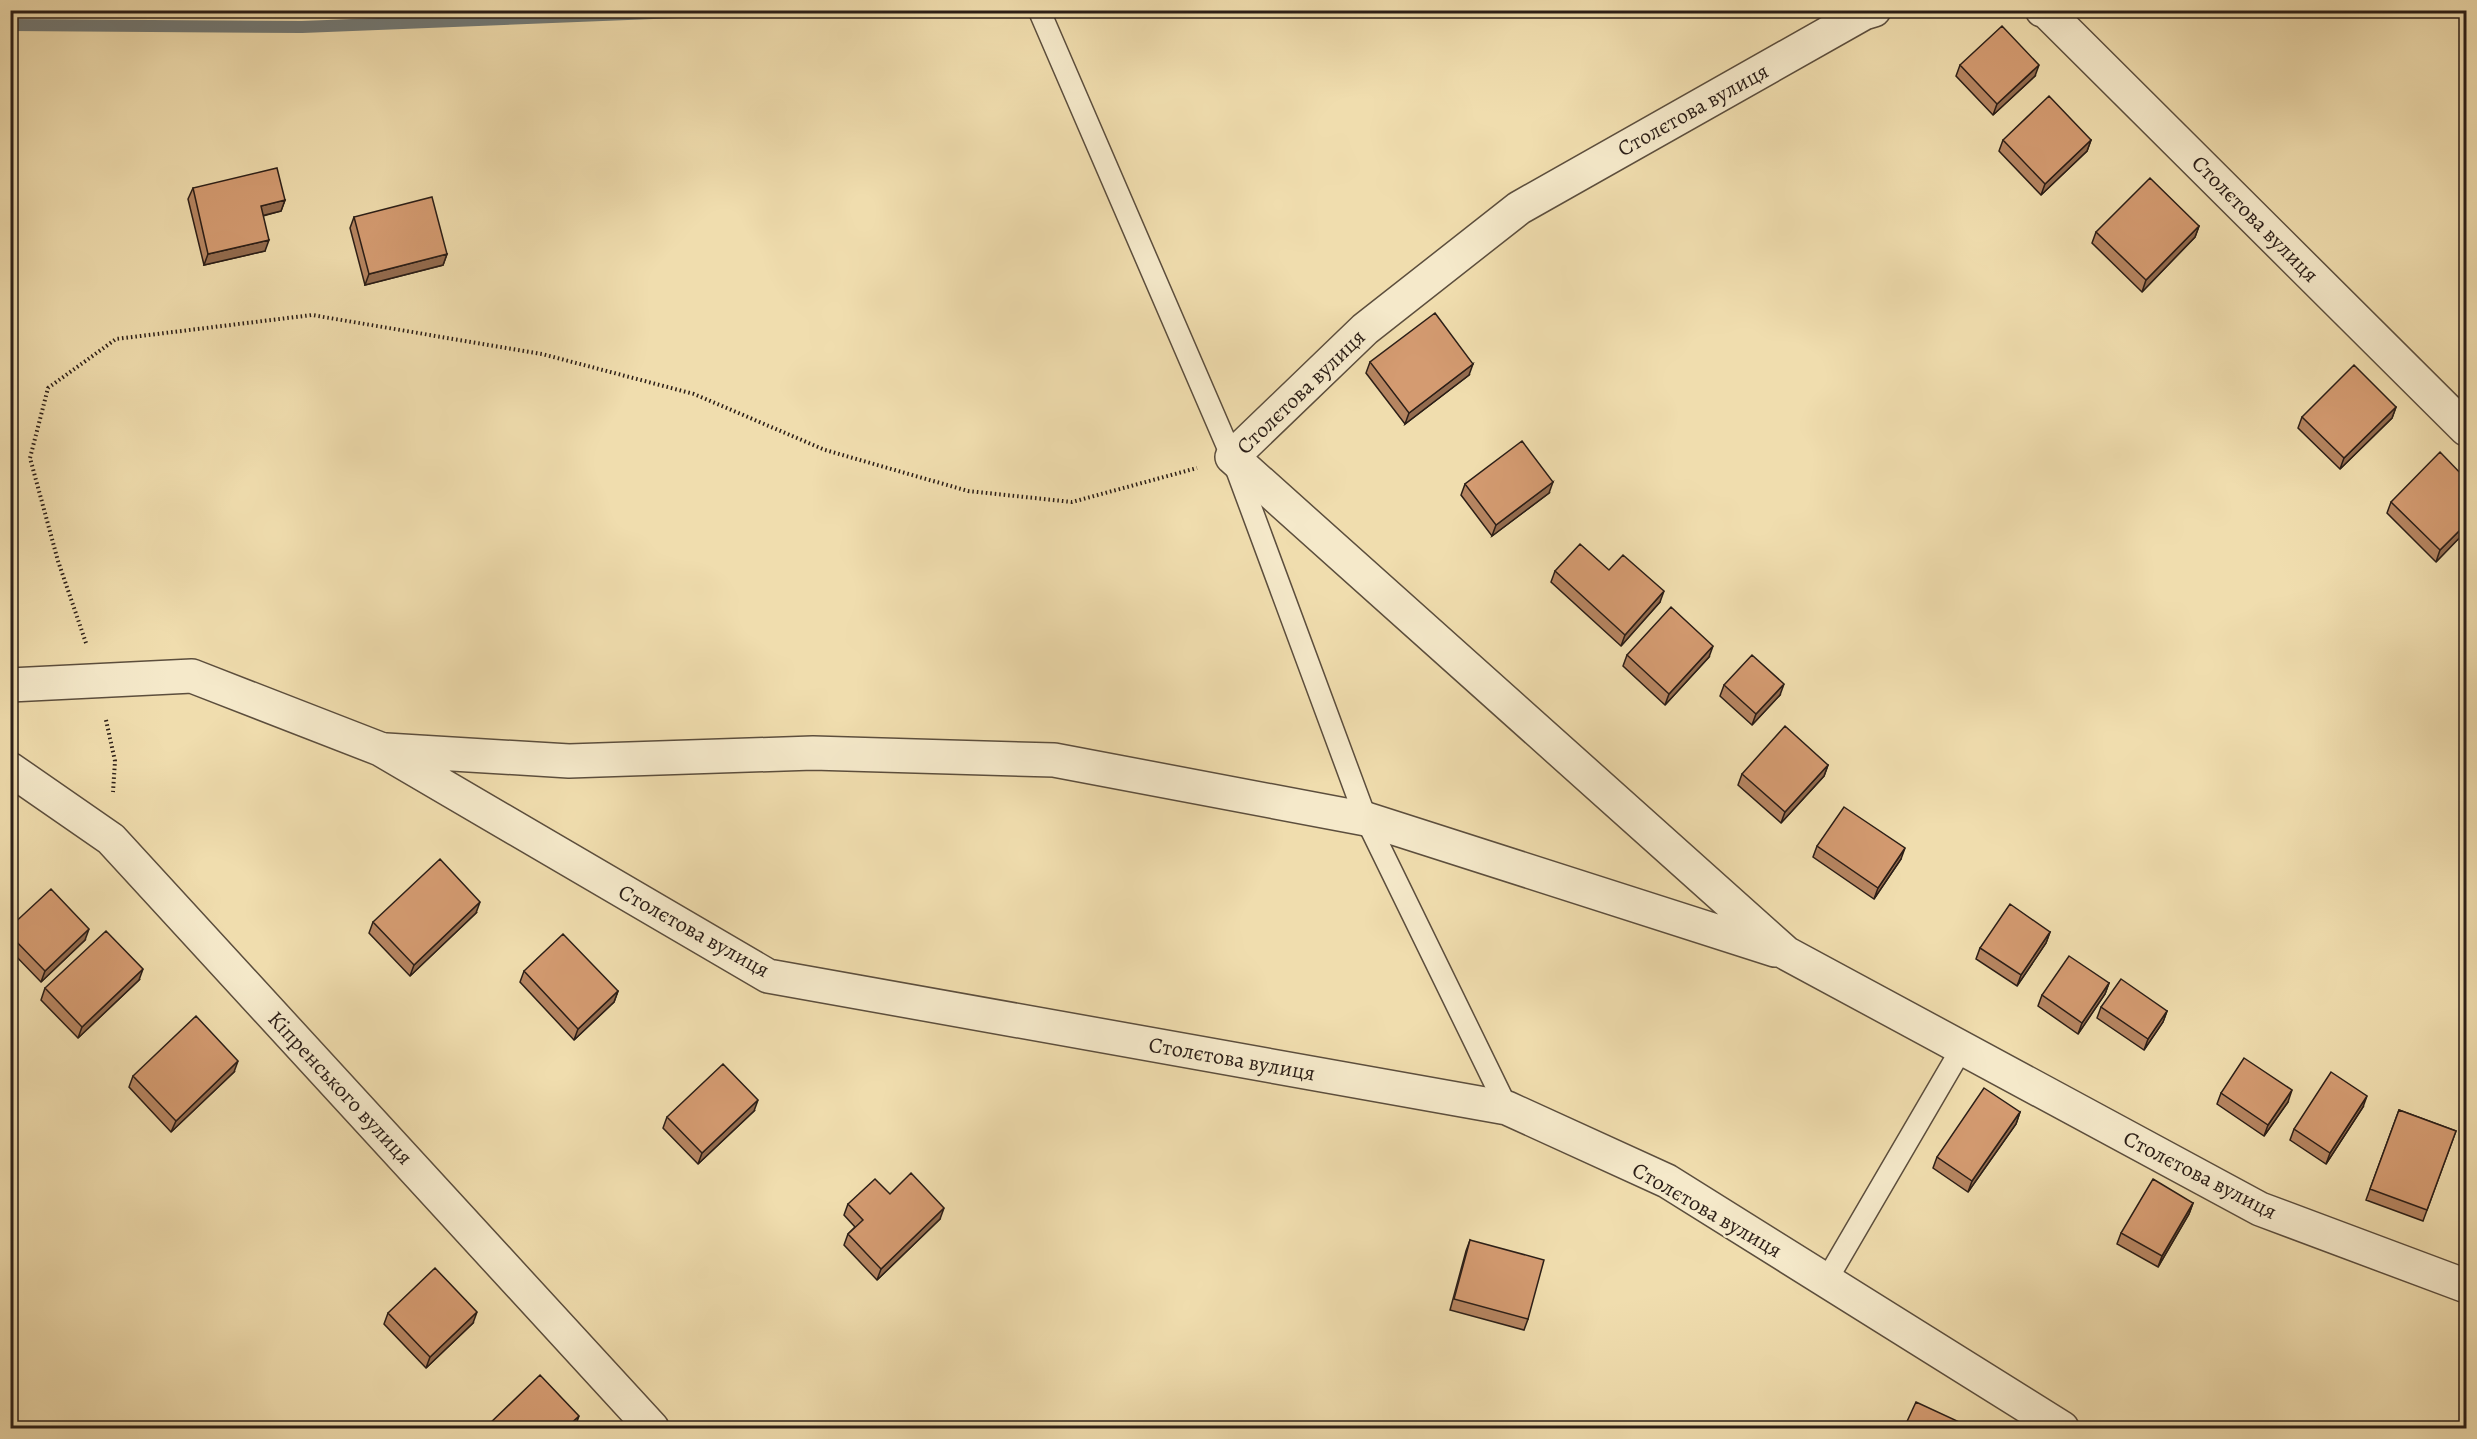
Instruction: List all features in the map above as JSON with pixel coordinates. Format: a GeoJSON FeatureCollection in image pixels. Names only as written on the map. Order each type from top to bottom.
{"type":"FeatureCollection","features":[{"type":"Feature","properties":{"kind":"street","name":"Столєтова вулиця"},"geometry":{"type":"LineString","coordinates":[[1786,953],[1232,457],[1365,329],[1519,208],[1864,13],[1874,10]]}},
{"type":"Feature","properties":{"kind":"street","name":"Столєтова вулиця"},"geometry":{"type":"LineString","coordinates":[[2042,10],[2047,12],[2466,429]]}},
{"type":"Feature","properties":{"kind":"street","name":"Столєтова вулиця"},"geometry":{"type":"LineString","coordinates":[[10,685],[192,676],[380,749],[768,976],[1507,1108],[1667,1181],[2062,1428]]}},
{"type":"Feature","properties":{"kind":"street","name":"Столєтова вулиця"},"geometry":{"type":"LineString","coordinates":[[380,749],[569,760],[813,753],[1054,760],[1366,819],[1786,953],[2260,1209],[2466,1286]]}},
{"type":"Feature","properties":{"kind":"street","name":"Кіпренського вулиця"},"geometry":{"type":"LineString","coordinates":[[10,769],[111,839],[652,1428]]}},
{"type":"Feature","properties":{"kind":"lane"},"geometry":{"type":"LineString","coordinates":[[1039,10],[1232,457],[1366,819],[1507,1108]]}},
{"type":"Feature","properties":{"kind":"lane"},"geometry":{"type":"LineString","coordinates":[[1826,1281],[1962,1048]]}},
{"type":"Feature","properties":{"kind":"path"},"geometry":{"type":"LineString","coordinates":[[90,653],[58,561],[30,458],[48,388],[116,339],[312,315],[542,354],[694,394],[825,450],[968,491],[1071,502],[1232,457]]}},
{"type":"Feature","properties":{"kind":"path"},"geometry":{"type":"LineString","coordinates":[[105,717],[114,761],[111,839]]}},
{"type":"Feature","properties":{"kind":"building"},"geometry":{"type":"Polygon","coordinates":[[[2002,26],[2039,65],[1997,104],[1960,65],[2002,26]]]}},
{"type":"Feature","properties":{"kind":"building"},"geometry":{"type":"Polygon","coordinates":[[[2049,96],[2091,140],[2045,184],[2003,140],[2049,96]]]}},
{"type":"Feature","properties":{"kind":"building"},"geometry":{"type":"Polygon","coordinates":[[[277,168],[285,200],[261,206],[269,240],[208,254],[193,188],[277,168]]]}},
{"type":"Feature","properties":{"kind":"building"},"geometry":{"type":"Polygon","coordinates":[[[2150,178],[2199,226],[2146,280],[2096,232],[2150,178]]]}},
{"type":"Feature","properties":{"kind":"building"},"geometry":{"type":"Polygon","coordinates":[[[432,197],[447,254],[369,274],[354,217],[432,197]]]}},
{"type":"Feature","properties":{"kind":"building"},"geometry":{"type":"Polygon","coordinates":[[[1435,313],[1473,364],[1409,413],[1370,362],[1435,313]]]}},
{"type":"Feature","properties":{"kind":"building"},"geometry":{"type":"Polygon","coordinates":[[[2354,365],[2396,407],[2344,458],[2302,417],[2354,365]]]}},
{"type":"Feature","properties":{"kind":"building"},"geometry":{"type":"Polygon","coordinates":[[[1522,441],[1553,482],[1496,525],[1465,484],[1522,441]]]}},
{"type":"Feature","properties":{"kind":"building"},"geometry":{"type":"Polygon","coordinates":[[[2440,452],[2466,479],[2466,524],[2440,550],[2391,502],[2440,452]]]}},
{"type":"Feature","properties":{"kind":"building"},"geometry":{"type":"Polygon","coordinates":[[[1580,544],[1609,570],[1623,555],[1664,591],[1625,635],[1555,571],[1580,544]]]}},
{"type":"Feature","properties":{"kind":"building"},"geometry":{"type":"Polygon","coordinates":[[[1671,607],[1713,646],[1669,694],[1627,655],[1671,607]]]}},
{"type":"Feature","properties":{"kind":"building"},"geometry":{"type":"Polygon","coordinates":[[[1752,655],[1784,684],[1756,714],[1724,685],[1752,655]]]}},
{"type":"Feature","properties":{"kind":"building"},"geometry":{"type":"Polygon","coordinates":[[[1785,726],[1828,765],[1785,812],[1742,774],[1785,726]]]}},
{"type":"Feature","properties":{"kind":"building"},"geometry":{"type":"Polygon","coordinates":[[[1844,807],[1905,848],[1878,888],[1817,846],[1844,807]]]}},
{"type":"Feature","properties":{"kind":"building"},"geometry":{"type":"Polygon","coordinates":[[[440,859],[480,902],[414,965],[373,922],[440,859]]]}},
{"type":"Feature","properties":{"kind":"building"},"geometry":{"type":"Polygon","coordinates":[[[51,889],[89,929],[45,971],[10,935],[10,927],[51,889]]]}},
{"type":"Feature","properties":{"kind":"building"},"geometry":{"type":"Polygon","coordinates":[[[2010,904],[2050,932],[2021,975],[1980,948],[2010,904]]]}},
{"type":"Feature","properties":{"kind":"building"},"geometry":{"type":"Polygon","coordinates":[[[106,931],[143,969],[82,1027],[45,988],[106,931]]]}},
{"type":"Feature","properties":{"kind":"building"},"geometry":{"type":"Polygon","coordinates":[[[563,934],[618,991],[578,1029],[524,971],[563,934]]]}},
{"type":"Feature","properties":{"kind":"building"},"geometry":{"type":"Polygon","coordinates":[[[2069,956],[2109,983],[2082,1023],[2042,995],[2069,956]]]}},
{"type":"Feature","properties":{"kind":"building"},"geometry":{"type":"Polygon","coordinates":[[[2121,979],[2167,1011],[2148,1039],[2101,1007],[2121,979]]]}},
{"type":"Feature","properties":{"kind":"building"},"geometry":{"type":"Polygon","coordinates":[[[196,1016],[238,1061],[176,1121],[133,1076],[196,1016]]]}},
{"type":"Feature","properties":{"kind":"building"},"geometry":{"type":"Polygon","coordinates":[[[2244,1058],[2292,1090],[2268,1125],[2221,1093],[2244,1058]]]}},
{"type":"Feature","properties":{"kind":"building"},"geometry":{"type":"Polygon","coordinates":[[[723,1064],[758,1100],[702,1153],[667,1117],[723,1064]]]}},
{"type":"Feature","properties":{"kind":"building"},"geometry":{"type":"Polygon","coordinates":[[[2331,1072],[2367,1096],[2330,1153],[2294,1129],[2331,1072]]]}},
{"type":"Feature","properties":{"kind":"building"},"geometry":{"type":"Polygon","coordinates":[[[1984,1088],[2020,1112],[1972,1181],[1937,1157],[1984,1088]]]}},
{"type":"Feature","properties":{"kind":"building"},"geometry":{"type":"Polygon","coordinates":[[[2399,1110],[2456,1131],[2427,1210],[2370,1189],[2399,1110]]]}},
{"type":"Feature","properties":{"kind":"building"},"geometry":{"type":"Polygon","coordinates":[[[911,1173],[944,1208],[881,1269],[848,1234],[863,1220],[848,1204],[875,1179],[890,1194],[911,1173]]]}},
{"type":"Feature","properties":{"kind":"building"},"geometry":{"type":"Polygon","coordinates":[[[2153,1179],[2193,1203],[2162,1256],[2121,1233],[2153,1179]]]}},
{"type":"Feature","properties":{"kind":"building"},"geometry":{"type":"Polygon","coordinates":[[[1470,1240],[1544,1260],[1528,1319],[1454,1299],[1470,1240]]]}},
{"type":"Feature","properties":{"kind":"building"},"geometry":{"type":"Polygon","coordinates":[[[435,1268],[477,1312],[430,1357],[388,1313],[435,1268]]]}},
{"type":"Feature","properties":{"kind":"building"},"geometry":{"type":"Polygon","coordinates":[[[540,1375],[579,1416],[566,1428],[485,1428],[540,1375]]]}},
{"type":"Feature","properties":{"kind":"building"},"geometry":{"type":"Polygon","coordinates":[[[1916,1402],[1968,1426],[1967,1428],[1904,1428],[1916,1402]]]}},
{"type":"Feature","properties":{"kind":"waterway"},"geometry":{"type":"LineString","coordinates":[[10,25],[302,27],[729,10]]}}]}
